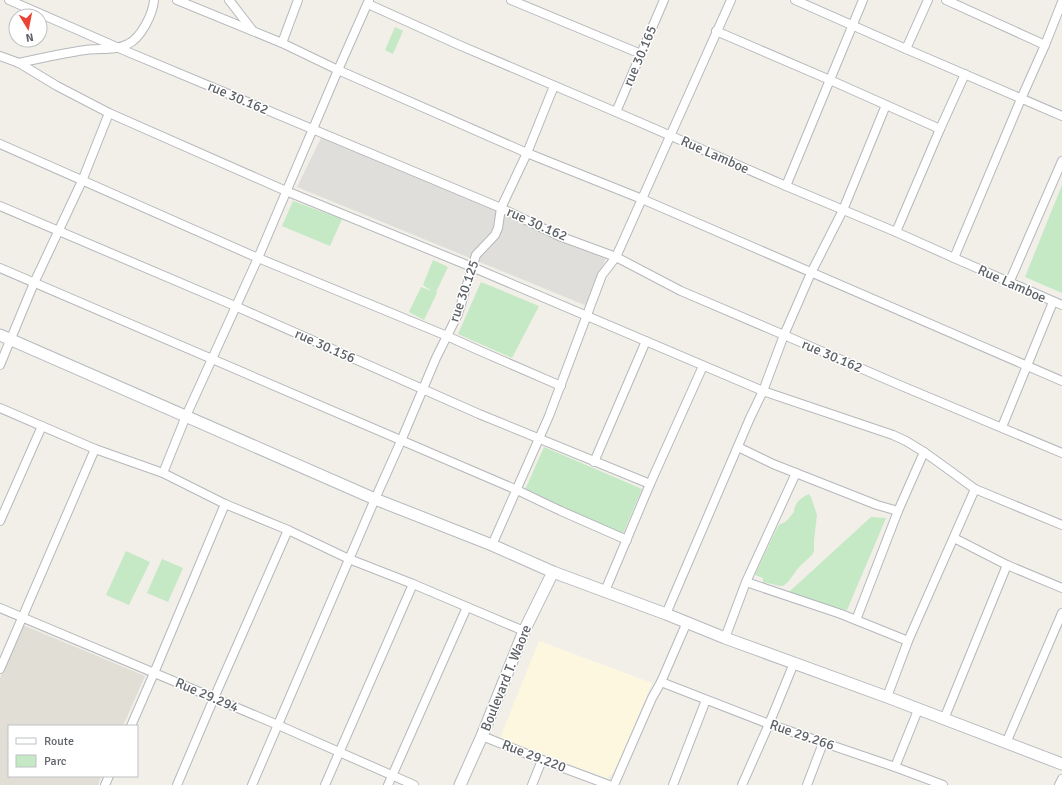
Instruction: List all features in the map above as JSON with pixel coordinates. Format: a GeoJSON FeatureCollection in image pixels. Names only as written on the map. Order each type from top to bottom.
{"type":"FeatureCollection","features":[{"type":"Feature","properties":{"kind":"street","name":"rue 30.162"},"geometry":{"type":"LineString","coordinates":[[9,0],[118,48],[501,208],[559,236],[616,257],[681,291],[1062,453]]}},
{"type":"Feature","properties":{"kind":"street"},"geometry":{"type":"LineString","coordinates":[[19,63],[87,50],[118,48],[129,44],[136,39],[143,28],[151,12],[154,0]]}},
{"type":"Feature","properties":{"kind":"street"},"geometry":{"type":"LineString","coordinates":[[177,0],[282,43],[338,70],[527,153],[642,199],[1062,381]]}},
{"type":"Feature","properties":{"kind":"street"},"geometry":{"type":"LineString","coordinates":[[229,0],[253,31]]}},
{"type":"Feature","properties":{"kind":"street"},"geometry":{"type":"LineString","coordinates":[[282,43],[298,0]]}},
{"type":"Feature","properties":{"kind":"street"},"geometry":{"type":"LineString","coordinates":[[511,0],[641,54]]}},
{"type":"Feature","properties":{"kind":"street"},"geometry":{"type":"LineString","coordinates":[[492,545],[561,386],[602,275],[616,257],[730,0]]}},
{"type":"Feature","properties":{"kind":"street"},"geometry":{"type":"LineString","coordinates":[[796,0],[906,50],[1062,116]]}},
{"type":"Feature","properties":{"kind":"street"},"geometry":{"type":"LineString","coordinates":[[786,186],[863,0]]}},
{"type":"Feature","properties":{"kind":"street"},"geometry":{"type":"LineString","coordinates":[[906,50],[928,0]]}},
{"type":"Feature","properties":{"kind":"street"},"geometry":{"type":"LineString","coordinates":[[946,0],[1045,46]]}},
{"type":"Feature","properties":{"kind":"street","name":"rue 30.165"},"geometry":{"type":"LineString","coordinates":[[616,112],[641,54],[661,1]]}},
{"type":"Feature","properties":{"kind":"street"},"geometry":{"type":"LineString","coordinates":[[163,473],[186,416],[258,258],[368,2]]}},
{"type":"Feature","properties":{"kind":"street","name":"Rue Lamboe"},"geometry":{"type":"LineString","coordinates":[[368,2],[554,86],[896,232],[1062,305]]}},
{"type":"Feature","properties":{"kind":"street"},"geometry":{"type":"LineString","coordinates":[[954,258],[1045,46],[1062,2]]}},
{"type":"Feature","properties":{"kind":"street"},"geometry":{"type":"LineString","coordinates":[[716,31],[940,129]]}},
{"type":"Feature","properties":{"kind":"street"},"geometry":{"type":"LineString","coordinates":[[0,56],[19,63],[57,86],[109,113],[286,191],[472,266],[763,391],[893,436],[924,452],[975,489],[1062,525]]}},
{"type":"Feature","properties":{"kind":"street"},"geometry":{"type":"LineString","coordinates":[[896,232],[965,74]]}},
{"type":"Feature","properties":{"kind":"street","name":"rue 30.125"},"geometry":{"type":"LineString","coordinates":[[252,785],[436,358],[448,336],[461,305],[476,255],[495,235],[498,228],[501,208],[527,153],[554,86]]}},
{"type":"Feature","properties":{"kind":"street"},"geometry":{"type":"LineString","coordinates":[[666,614],[763,391],[784,336],[812,273],[843,210],[886,105]]}},
{"type":"Feature","properties":{"kind":"street"},"geometry":{"type":"LineString","coordinates":[[0,365],[5,337],[34,283],[82,181],[109,113]]}},
{"type":"Feature","properties":{"kind":"street"},"geometry":{"type":"LineString","coordinates":[[0,144],[258,258],[448,336],[561,386]]}},
{"type":"Feature","properties":{"kind":"street"},"geometry":{"type":"LineString","coordinates":[[1009,283],[1062,161]]}},
{"type":"Feature","properties":{"kind":"street","name":"rue 30.156"},"geometry":{"type":"LineString","coordinates":[[0,206],[235,306],[539,439],[650,484]]}},
{"type":"Feature","properties":{"kind":"street"},"geometry":{"type":"LineString","coordinates":[[0,268],[517,490],[627,540]]}},
{"type":"Feature","properties":{"kind":"street"},"geometry":{"type":"LineString","coordinates":[[1002,427],[1053,302]]}},
{"type":"Feature","properties":{"kind":"street"},"geometry":{"type":"LineString","coordinates":[[5,337],[375,499],[492,545],[553,572],[1062,764]]}},
{"type":"Feature","properties":{"kind":"street"},"geometry":{"type":"LineString","coordinates":[[594,462],[646,340]]}},
{"type":"Feature","properties":{"kind":"street"},"geometry":{"type":"LineString","coordinates":[[605,591],[650,484],[704,366]]}},
{"type":"Feature","properties":{"kind":"street"},"geometry":{"type":"LineString","coordinates":[[0,408],[95,449],[163,473],[225,504],[524,632]]}},
{"type":"Feature","properties":{"kind":"street"},"geometry":{"type":"LineString","coordinates":[[0,521],[42,426]]}},
{"type":"Feature","properties":{"kind":"street"},"geometry":{"type":"LineString","coordinates":[[738,447],[773,464],[877,505],[898,511]]}},
{"type":"Feature","properties":{"kind":"street"},"geometry":{"type":"LineString","coordinates":[[0,669],[95,449]]}},
{"type":"Feature","properties":{"kind":"street"},"geometry":{"type":"LineString","coordinates":[[856,620],[898,511],[924,452]]}},
{"type":"Feature","properties":{"kind":"street"},"geometry":{"type":"LineString","coordinates":[[725,638],[746,582],[796,473]]}},
{"type":"Feature","properties":{"kind":"street"},"geometry":{"type":"LineString","coordinates":[[887,697],[908,641],[975,489]]}},
{"type":"Feature","properties":{"kind":"street"},"geometry":{"type":"LineString","coordinates":[[131,725],[225,504]]}},
{"type":"Feature","properties":{"kind":"street"},"geometry":{"type":"LineString","coordinates":[[177,785],[288,530]]}},
{"type":"Feature","properties":{"kind":"street"},"geometry":{"type":"LineString","coordinates":[[954,538],[1007,565],[1062,588]]}},
{"type":"Feature","properties":{"kind":"street"},"geometry":{"type":"LineString","coordinates":[[944,719],[1007,565]]}},
{"type":"Feature","properties":{"kind":"street","name":"Boulevard T. Waore"},"geometry":{"type":"LineString","coordinates":[[460,785],[482,736],[524,632],[553,572]]}},
{"type":"Feature","properties":{"kind":"street"},"geometry":{"type":"LineString","coordinates":[[746,582],[856,620],[908,641]]}},
{"type":"Feature","properties":{"kind":"street"},"geometry":{"type":"LineString","coordinates":[[326,785],[412,584]]}},
{"type":"Feature","properties":{"kind":"street"},"geometry":{"type":"LineString","coordinates":[[388,785],[467,607]]}},
{"type":"Feature","properties":{"kind":"street","name":"Rue 29.294"},"geometry":{"type":"LineString","coordinates":[[0,608],[278,725],[414,785]]}},
{"type":"Feature","properties":{"kind":"street"},"geometry":{"type":"LineString","coordinates":[[1006,742],[1062,613]]}},
{"type":"Feature","properties":{"kind":"street"},"geometry":{"type":"LineString","coordinates":[[614,785],[652,698],[661,682],[686,622]]}},
{"type":"Feature","properties":{"kind":"street"},"geometry":{"type":"LineString","coordinates":[[742,785],[794,663]]}},
{"type":"Feature","properties":{"kind":"street","name":"Rue 29.266"},"geometry":{"type":"LineString","coordinates":[[661,682],[769,724],[943,785]]}},
{"type":"Feature","properties":{"kind":"street"},"geometry":{"type":"LineString","coordinates":[[673,785],[706,700]]}},
{"type":"Feature","properties":{"kind":"street"},"geometry":{"type":"LineString","coordinates":[[895,767],[918,710]]}},
{"type":"Feature","properties":{"kind":"street","name":"Rue 29.220"},"geometry":{"type":"LineString","coordinates":[[482,736],[609,785]]}},
{"type":"Feature","properties":{"kind":"street"},"geometry":{"type":"LineString","coordinates":[[807,785],[823,743]]}},
{"type":"Feature","properties":{"kind":"street"},"geometry":{"type":"LineString","coordinates":[[532,785],[542,760]]}},
{"type":"Feature","properties":{"kind":"street"},"geometry":{"type":"LineString","coordinates":[[1059,785],[1062,779]]}},
{"type":"Feature","properties":{"kind":"shaded area"},"geometry":{"type":"Polygon","coordinates":[[[322,136],[606,258],[587,306],[297,187],[322,136]]]}},
{"type":"Feature","properties":{"kind":"shaded area"},"geometry":{"type":"Polygon","coordinates":[[[23,625],[145,676],[123,725],[8,725],[8,777],[101,777],[98,785],[0,785],[0,678],[23,625]]]}},
{"type":"Feature","properties":{"kind":"shaded area"},"geometry":{"type":"Polygon","coordinates":[[[539,641],[652,683],[614,772],[607,778],[500,738],[539,641]]]}},
{"type":"Feature","properties":{"kind":"green space"},"geometry":{"type":"Polygon","coordinates":[[[395,27],[403,31],[393,54],[385,50],[395,27]]]}},
{"type":"Feature","properties":{"kind":"green space"},"geometry":{"type":"Polygon","coordinates":[[[1062,185],[1062,293],[1025,277],[1062,185]]]}},
{"type":"Feature","properties":{"kind":"green space"},"geometry":{"type":"Polygon","coordinates":[[[293,201],[342,219],[330,246],[282,226],[293,201]]]}},
{"type":"Feature","properties":{"kind":"green space"},"geometry":{"type":"Polygon","coordinates":[[[433,260],[448,267],[424,320],[409,312],[421,287],[432,291],[423,285],[433,260]]]}},
{"type":"Feature","properties":{"kind":"green space"},"geometry":{"type":"Polygon","coordinates":[[[481,282],[539,306],[512,358],[458,334],[481,282]]]}},
{"type":"Feature","properties":{"kind":"green space"},"geometry":{"type":"Polygon","coordinates":[[[544,447],[642,489],[622,536],[525,490],[544,447]]]}},
{"type":"Feature","properties":{"kind":"green space"},"geometry":{"type":"Polygon","coordinates":[[[809,494],[817,515],[814,551],[812,555],[799,567],[788,582],[783,586],[763,582],[763,578],[755,575],[777,528],[794,512],[798,501],[809,494]]]}},
{"type":"Feature","properties":{"kind":"green space"},"geometry":{"type":"Polygon","coordinates":[[[871,517],[886,518],[847,610],[838,609],[789,592],[871,517]]]}},
{"type":"Feature","properties":{"kind":"green space"},"geometry":{"type":"Polygon","coordinates":[[[126,551],[150,562],[129,605],[106,595],[126,551]]]}},
{"type":"Feature","properties":{"kind":"green space"},"geometry":{"type":"Polygon","coordinates":[[[162,559],[183,568],[168,602],[147,593],[162,559]]]}}]}
